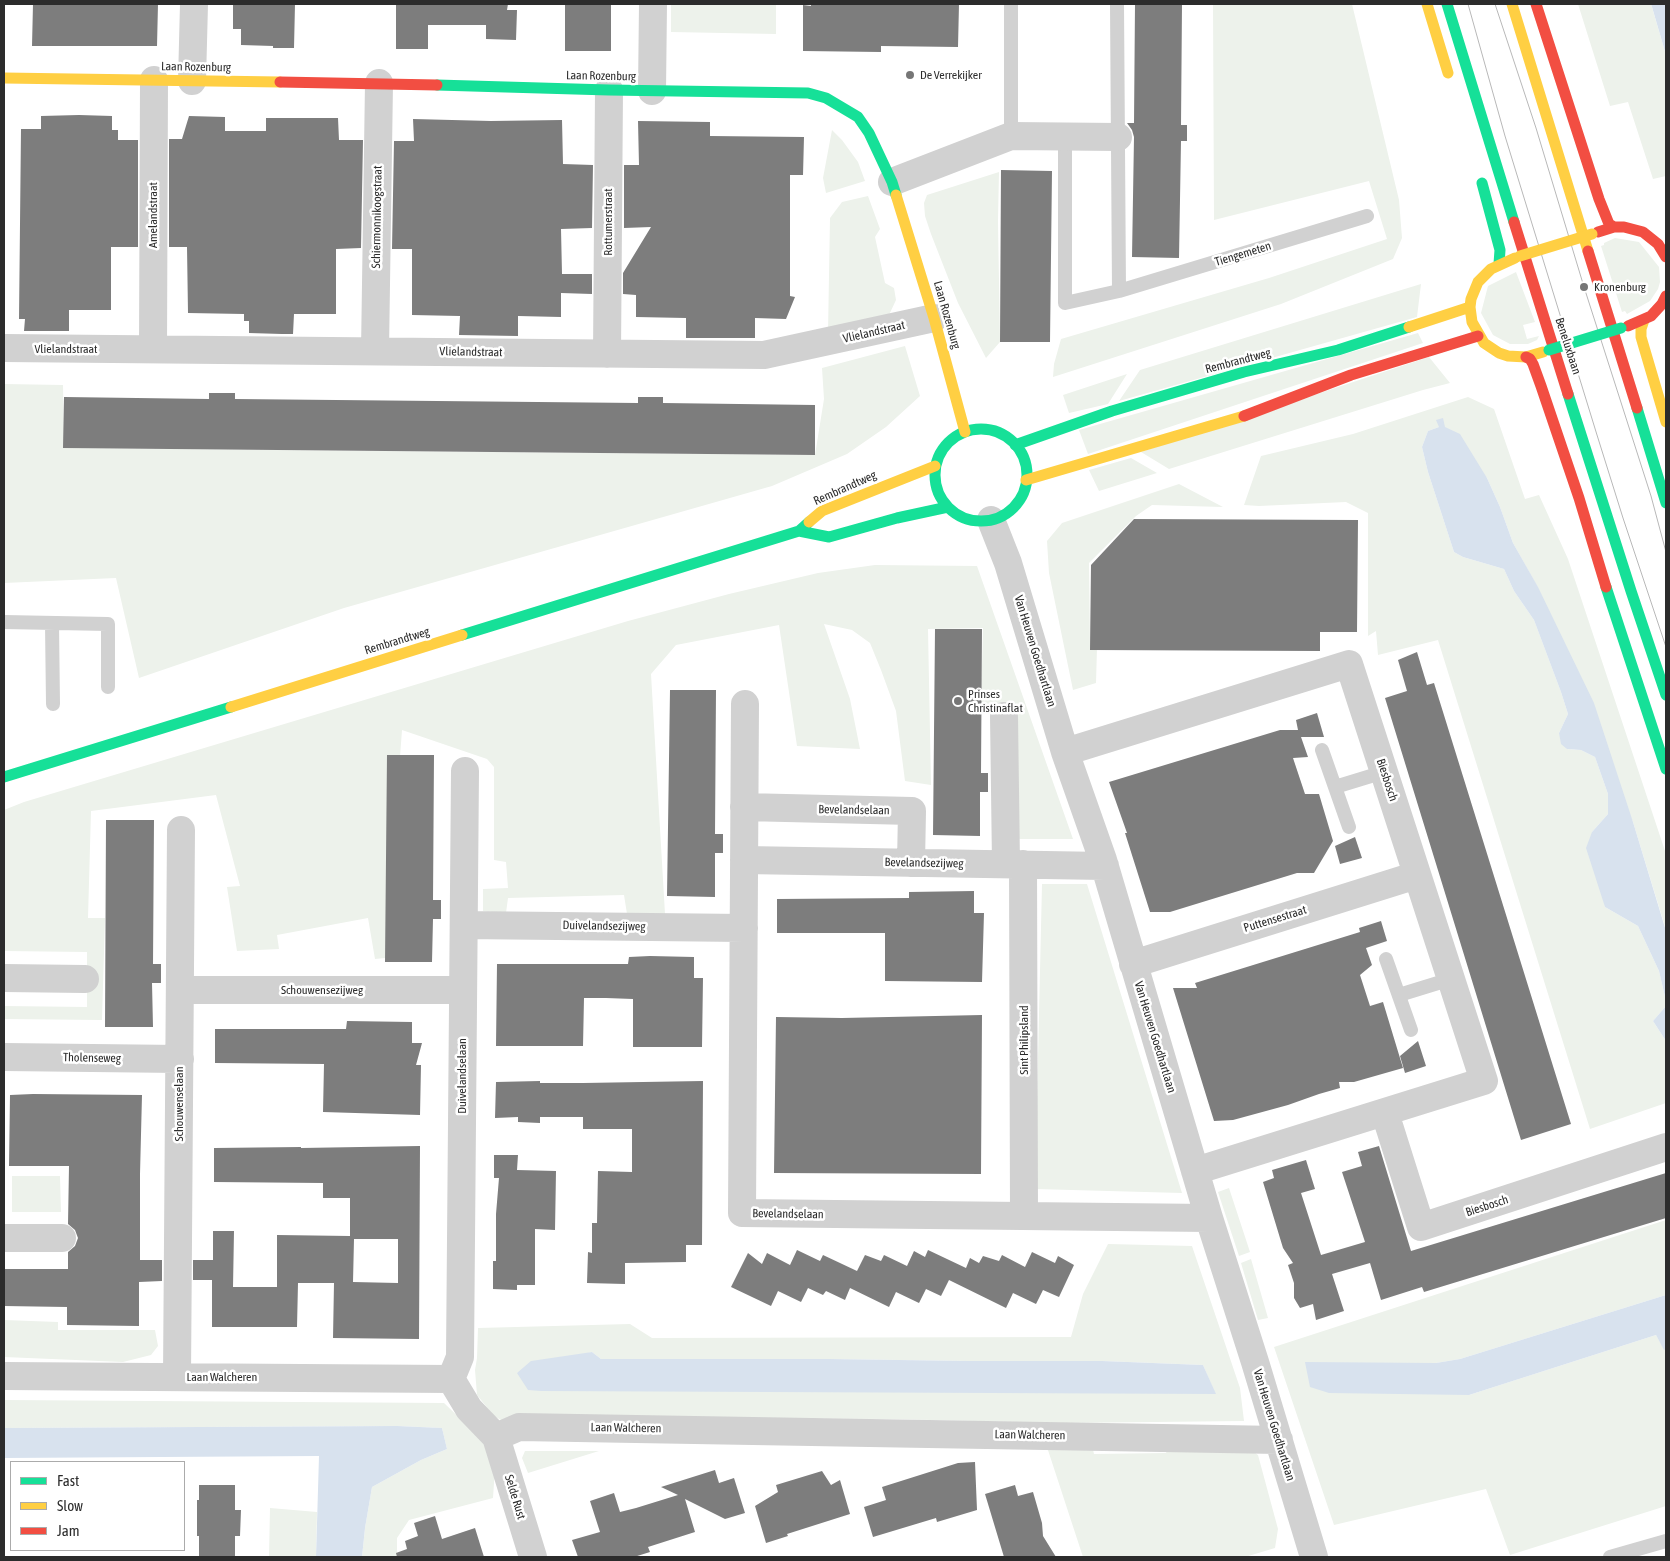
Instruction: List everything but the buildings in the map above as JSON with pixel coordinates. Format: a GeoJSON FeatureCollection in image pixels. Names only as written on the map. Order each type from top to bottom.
{"type":"FeatureCollection","features":[{"type":"Feature","properties":{"kind":"street"},"geometry":{"type":"LineString","coordinates":[[192,81],[194,4]]}},
{"type":"Feature","properties":{"kind":"street"},"geometry":{"type":"LineString","coordinates":[[652,91],[653,4]]}},
{"type":"Feature","properties":{"kind":"street"},"geometry":{"type":"LineString","coordinates":[[1427,4],[1453,88]]}},
{"type":"Feature","properties":{"kind":"street","name":"Beneluxbaan"},"geometry":{"type":"LineString","coordinates":[[1447,4],[1507,200],[1631,591],[1666,695]]}},
{"type":"Feature","properties":{"kind":"street"},"geometry":{"type":"LineString","coordinates":[[1512,4],[1666,503]]}},
{"type":"Feature","properties":{"kind":"street"},"geometry":{"type":"LineString","coordinates":[[1536,4],[1599,199],[1606,218],[1614,228]]}},
{"type":"Feature","properties":{"kind":"street","name":"Laan Rozenburg"},"geometry":{"type":"LineString","coordinates":[[4,78],[379,83],[609,90],[808,93],[826,98],[858,117],[869,133],[892,182],[934,318],[965,432]]}},
{"type":"Feature","properties":{"kind":"street","name":"Amelandstraat"},"geometry":{"type":"LineString","coordinates":[[153,349],[154,80]]}},
{"type":"Feature","properties":{"kind":"street","name":"Schiermonnikoogstraat"},"geometry":{"type":"LineString","coordinates":[[375,351],[379,83]]}},
{"type":"Feature","properties":{"kind":"street","name":"Rottumerstraat"},"geometry":{"type":"LineString","coordinates":[[607,354],[609,90]]}},
{"type":"Feature","properties":{"kind":"street"},"geometry":{"type":"LineString","coordinates":[[892,182],[1011,136],[1118,137]]}},
{"type":"Feature","properties":{"kind":"street"},"geometry":{"type":"LineString","coordinates":[[1478,169],[1500,250],[1499,264]]}},
{"type":"Feature","properties":{"kind":"street"},"geometry":{"type":"LineString","coordinates":[[1665,253],[1658,244],[1643,232],[1624,227],[1592,234],[1520,256],[1491,268],[1478,282],[1470,307],[1472,322],[1478,336],[1491,349],[1508,356],[1526,357],[1644,320],[1657,310],[1666,296]]}},
{"type":"Feature","properties":{"kind":"street","name":"Rembrandtweg"},"geometry":{"type":"LineString","coordinates":[[1015,444],[1112,411],[1244,372],[1338,350],[1470,307]]}},
{"type":"Feature","properties":{"kind":"street","name":"Vlielandstraat"},"geometry":{"type":"LineString","coordinates":[[4,348],[764,355],[934,318]]}},
{"type":"Feature","properties":{"kind":"street"},"geometry":{"type":"LineString","coordinates":[[1644,320],[1641,337],[1666,422]]}},
{"type":"Feature","properties":{"kind":"street"},"geometry":{"type":"LineString","coordinates":[[1026,480],[1243,416],[1351,375],[1478,336]]}},
{"type":"Feature","properties":{"kind":"street"},"geometry":{"type":"LineString","coordinates":[[1526,357],[1534,364],[1666,769]]}},
{"type":"Feature","properties":{"kind":"street"},"geometry":{"type":"LineString","coordinates":[[983,429],[1000,434],[1015,444],[1022,455],[1026,468],[1026,480],[1020,498],[1008,512],[991,520],[976,521],[961,516],[948,507],[939,495],[935,481],[935,466],[941,452],[951,440],[965,432],[983,429]]}},
{"type":"Feature","properties":{"kind":"street","name":"Rembrandtweg"},"geometry":{"type":"LineString","coordinates":[[4,777],[799,531],[822,511],[935,466]]}},
{"type":"Feature","properties":{"kind":"street","name":"Rembrandtweg"},"geometry":{"type":"LineString","coordinates":[[799,531],[828,537],[896,518],[948,507]]}},
{"type":"Feature","properties":{"kind":"street","name":"Van Heuven Goedhartlaan"},"geometry":{"type":"LineString","coordinates":[[991,520],[1008,563],[1065,752],[1105,866],[1209,1218],[1314,1557]]}},
{"type":"Feature","properties":{"kind":"street","name":"Biesbosch"},"geometry":{"type":"LineString","coordinates":[[1065,752],[1349,664],[1484,1081],[1195,1171]]}},
{"type":"Feature","properties":{"kind":"street","name":"Bevelandselaan"},"geometry":{"type":"LineString","coordinates":[[745,704],[742,1213],[1209,1218]]}},
{"type":"Feature","properties":{"kind":"street","name":"Sint Philipsland"},"geometry":{"type":"LineString","coordinates":[[1004,716],[1015,864],[1024,1216]]}},
{"type":"Feature","properties":{"kind":"street","name":"Duivelandselaan"},"geometry":{"type":"LineString","coordinates":[[451,1378],[460,1358],[465,771]]}},
{"type":"Feature","properties":{"kind":"street","name":"Bevelandselaan"},"geometry":{"type":"LineString","coordinates":[[744,807],[912,811],[911,863]]}},
{"type":"Feature","properties":{"kind":"street","name":"Schouwenselaan"},"geometry":{"type":"LineString","coordinates":[[178,1377],[182,830]]}},
{"type":"Feature","properties":{"kind":"street","name":"Bevelandsezijweg"},"geometry":{"type":"LineString","coordinates":[[744,860],[1105,866]]}},
{"type":"Feature","properties":{"kind":"street","name":"Puttensestraat"},"geometry":{"type":"LineString","coordinates":[[1133,964],[1417,875]]}},
{"type":"Feature","properties":{"kind":"street","name":"Duivelandsezijweg"},"geometry":{"type":"LineString","coordinates":[[464,925],[744,928]]}},
{"type":"Feature","properties":{"kind":"street"},"geometry":{"type":"LineString","coordinates":[[4,978],[85,979]]}},
{"type":"Feature","properties":{"kind":"street","name":"Schouwensezijweg"},"geometry":{"type":"LineString","coordinates":[[180,990],[463,990]]}},
{"type":"Feature","properties":{"kind":"street","name":"Tholenseweg"},"geometry":{"type":"LineString","coordinates":[[4,1057],[180,1059]]}},
{"type":"Feature","properties":{"kind":"street","name":"Biesbosch"},"geometry":{"type":"LineString","coordinates":[[1385,1113],[1421,1227],[1666,1147]]}},
{"type":"Feature","properties":{"kind":"street"},"geometry":{"type":"LineString","coordinates":[[4,1238],[62,1238]]}},
{"type":"Feature","properties":{"kind":"street","name":"Laan Walcheren"},"geometry":{"type":"LineString","coordinates":[[4,1376],[451,1378]]}},
{"type":"Feature","properties":{"kind":"street"},"geometry":{"type":"LineString","coordinates":[[451,1378],[469,1410],[496,1438]]}},
{"type":"Feature","properties":{"kind":"street","name":"Laan Walcheren"},"geometry":{"type":"LineString","coordinates":[[496,1438],[519,1427],[1279,1440]]}},
{"type":"Feature","properties":{"kind":"street","name":"Selde Rust"},"geometry":{"type":"LineString","coordinates":[[496,1438],[533,1557]]}},
{"type":"Feature","properties":{"kind":"lane"},"geometry":{"type":"LineString","coordinates":[[1011,136],[1012,4]]}},
{"type":"Feature","properties":{"kind":"lane"},"geometry":{"type":"LineString","coordinates":[[1117,4],[1119,292]]}},
{"type":"Feature","properties":{"kind":"lane","name":"Tiengemeten"},"geometry":{"type":"LineString","coordinates":[[1065,137],[1065,303],[1119,292],[1367,216]]}},
{"type":"Feature","properties":{"kind":"lane"},"geometry":{"type":"LineString","coordinates":[[4,622],[108,624],[108,687]]}},
{"type":"Feature","properties":{"kind":"lane"},"geometry":{"type":"LineString","coordinates":[[52,624],[53,704]]}},
{"type":"Feature","properties":{"kind":"lane"},"geometry":{"type":"LineString","coordinates":[[1322,750],[1349,827]]}},
{"type":"Feature","properties":{"kind":"lane"},"geometry":{"type":"LineString","coordinates":[[1335,787],[1384,772]]}},
{"type":"Feature","properties":{"kind":"lane"},"geometry":{"type":"LineString","coordinates":[[1386,960],[1411,1030]]}},
{"type":"Feature","properties":{"kind":"lane"},"geometry":{"type":"LineString","coordinates":[[1399,995],[1451,979]]}},
{"type":"Feature","properties":{"kind":"lane"},"geometry":{"type":"LineString","coordinates":[[1610,1557],[1666,1541]]}},
{"type":"Feature","properties":{"kind":"shaded area"},"geometry":{"type":"Polygon","coordinates":[[[671,4],[776,4],[776,34],[671,32],[671,4]]]}},
{"type":"Feature","properties":{"kind":"shaded area"},"geometry":{"type":"Polygon","coordinates":[[[1213,4],[1352,4],[1399,200],[1402,238],[1393,259],[1281,304],[1053,377],[1054,364],[1061,339],[1269,278],[1387,239],[1369,181],[1214,220],[1213,4]]]}},
{"type":"Feature","properties":{"kind":"shaded area"},"geometry":{"type":"Polygon","coordinates":[[[1578,4],[1651,4],[1666,55],[1666,176],[1653,179],[1628,102],[1610,106],[1578,4]]]}},
{"type":"Feature","properties":{"kind":"shaded area"},"geometry":{"type":"Polygon","coordinates":[[[1651,4],[1666,4],[1666,55],[1652,7],[1651,4]]]}},
{"type":"Feature","properties":{"kind":"shaded area"},"geometry":{"type":"Polygon","coordinates":[[[832,130],[858,162],[865,181],[826,193],[823,178],[832,130]]]}},
{"type":"Feature","properties":{"kind":"shaded area"},"geometry":{"type":"Polygon","coordinates":[[[999,172],[1000,342],[986,358],[958,303],[931,234],[925,216],[924,203],[927,195],[999,172]]]}},
{"type":"Feature","properties":{"kind":"shaded area"},"geometry":{"type":"Polygon","coordinates":[[[868,196],[880,229],[875,237],[885,283],[894,288],[896,300],[889,315],[828,333],[830,218],[842,202],[868,196]]]}},
{"type":"Feature","properties":{"kind":"shaded area"},"geometry":{"type":"Polygon","coordinates":[[[1615,238],[1639,242],[1659,267],[1660,282],[1650,301],[1627,314],[1625,311],[1622,312],[1601,246],[1615,238]]]}},
{"type":"Feature","properties":{"kind":"shaded area"},"geometry":{"type":"Polygon","coordinates":[[[1516,272],[1535,322],[1523,325],[1527,339],[1539,336],[1537,340],[1528,344],[1510,344],[1493,335],[1481,313],[1488,286],[1516,272]]]}},
{"type":"Feature","properties":{"kind":"shaded area"},"geometry":{"type":"Polygon","coordinates":[[[1421,284],[1417,317],[1119,401],[1140,370],[1421,284]]]}},
{"type":"Feature","properties":{"kind":"shaded area"},"geometry":{"type":"Polygon","coordinates":[[[1418,333],[1423,343],[1088,454],[1079,430],[1418,333]]]}},
{"type":"Feature","properties":{"kind":"shaded area"},"geometry":{"type":"Polygon","coordinates":[[[905,346],[920,396],[886,427],[847,454],[772,486],[344,608],[139,678],[116,578],[4,583],[4,384],[63,385],[64,448],[815,455],[824,399],[822,368],[905,346]]]}},
{"type":"Feature","properties":{"kind":"shaded area"},"geometry":{"type":"Polygon","coordinates":[[[1429,357],[1450,383],[1169,469],[1141,452],[1429,357]]]}},
{"type":"Feature","properties":{"kind":"shaded area"},"geometry":{"type":"Polygon","coordinates":[[[1127,374],[1108,404],[1069,413],[1063,395],[1127,374]]]}},
{"type":"Feature","properties":{"kind":"shaded area"},"geometry":{"type":"Polygon","coordinates":[[[1468,397],[1494,409],[1525,499],[1539,495],[1568,559],[1666,854],[1666,930],[1633,822],[1537,586],[1513,543],[1487,478],[1439,427],[1428,431],[1422,447],[1428,472],[1454,552],[1463,557],[1504,569],[1514,591],[1534,620],[1561,692],[1568,714],[1559,733],[1567,749],[1581,750],[1595,757],[1608,794],[1608,814],[1592,832],[1605,907],[1638,926],[1659,971],[1666,1001],[1666,1006],[1653,1021],[1666,1041],[1666,1103],[1590,1129],[1438,640],[1378,655],[1376,631],[1368,636],[1368,513],[1346,502],[1244,505],[1261,456],[1353,434],[1468,397]]]}},
{"type":"Feature","properties":{"kind":"shaded area"},"geometry":{"type":"Polygon","coordinates":[[[1443,418],[1445,427],[1460,434],[1487,478],[1513,543],[1538,587],[1594,703],[1666,931],[1666,1001],[1659,971],[1638,926],[1605,907],[1586,848],[1592,832],[1608,814],[1608,794],[1595,757],[1581,750],[1567,749],[1561,744],[1559,733],[1568,714],[1534,620],[1514,591],[1504,569],[1463,557],[1454,552],[1428,472],[1422,447],[1428,431],[1439,427],[1436,420],[1443,418]]]}},
{"type":"Feature","properties":{"kind":"shaded area"},"geometry":{"type":"Polygon","coordinates":[[[1131,458],[1157,473],[1099,491],[1089,470],[1131,458]]]}},
{"type":"Feature","properties":{"kind":"shaded area"},"geometry":{"type":"Polygon","coordinates":[[[1179,484],[1223,507],[1152,505],[1136,516],[1089,563],[1090,650],[1097,648],[1096,683],[1073,690],[1049,573],[1047,541],[1062,523],[1179,484]]]}},
{"type":"Feature","properties":{"kind":"shaded area"},"geometry":{"type":"Polygon","coordinates":[[[875,565],[977,566],[1073,839],[1014,839],[1000,705],[981,705],[983,628],[928,629],[931,785],[905,781],[896,711],[870,643],[852,630],[824,624],[850,699],[860,749],[797,746],[779,625],[676,645],[651,674],[665,914],[627,914],[624,895],[508,898],[506,913],[483,911],[483,889],[508,888],[506,862],[494,860],[494,767],[487,759],[402,730],[385,958],[375,959],[368,918],[277,935],[279,949],[237,951],[227,887],[240,886],[216,795],[91,811],[88,918],[105,918],[102,1020],[4,1019],[4,1006],[87,1007],[87,952],[4,951],[4,810],[24,802],[628,621],[818,573],[875,565]]]}},
{"type":"Feature","properties":{"kind":"shaded area"},"geometry":{"type":"Polygon","coordinates":[[[1042,884],[1087,884],[1182,1193],[1035,1189],[1042,884]]]}},
{"type":"Feature","properties":{"kind":"shaded area"},"geometry":{"type":"Polygon","coordinates":[[[1666,1006],[1666,1041],[1653,1021],[1666,1006]]]}},
{"type":"Feature","properties":{"kind":"shaded area"},"geometry":{"type":"Polygon","coordinates":[[[12,1176],[60,1176],[61,1212],[12,1212],[12,1176]]]}},
{"type":"Feature","properties":{"kind":"shaded area"},"geometry":{"type":"Polygon","coordinates":[[[1229,1188],[1250,1252],[1239,1256],[1218,1192],[1229,1188]]]}},
{"type":"Feature","properties":{"kind":"shaded area"},"geometry":{"type":"Polygon","coordinates":[[[1666,1220],[1666,1295],[1460,1359],[1436,1363],[1305,1363],[1469,1395],[1656,1335],[1664,1349],[1666,1349],[1666,1506],[1510,1555],[1486,1489],[1334,1525],[1274,1347],[1666,1220]]]}},
{"type":"Feature","properties":{"kind":"shaded area"},"geometry":{"type":"Polygon","coordinates":[[[1108,1244],[1192,1246],[1240,1388],[1244,1421],[1064,1423],[887,1419],[703,1418],[614,1421],[501,1420],[494,1416],[477,1395],[475,1370],[478,1328],[630,1324],[652,1338],[1071,1337],[1083,1294],[1108,1244]],[[592,1352],[517,1373],[1215,1393],[1203,1365],[1102,1361],[601,1359],[592,1352]]]}},
{"type":"Feature","properties":{"kind":"shaded area"},"geometry":{"type":"Polygon","coordinates":[[[1251,1259],[1268,1318],[1258,1320],[1241,1263],[1251,1259]]]}},
{"type":"Feature","properties":{"kind":"shaded area"},"geometry":{"type":"Polygon","coordinates":[[[1666,1295],[1666,1349],[1664,1350],[1656,1335],[1469,1395],[1329,1393],[1310,1387],[1305,1362],[1436,1363],[1460,1359],[1666,1295]]]}},
{"type":"Feature","properties":{"kind":"shaded area"},"geometry":{"type":"Polygon","coordinates":[[[4,1320],[58,1322],[58,1330],[155,1330],[158,1346],[151,1355],[123,1362],[4,1357],[4,1320]]]}},
{"type":"Feature","properties":{"kind":"shaded area"},"geometry":{"type":"Polygon","coordinates":[[[592,1352],[601,1359],[1102,1361],[1203,1365],[1216,1394],[541,1391],[528,1390],[517,1373],[531,1361],[592,1352]]]}},
{"type":"Feature","properties":{"kind":"shaded area"},"geometry":{"type":"Polygon","coordinates":[[[4,1400],[444,1403],[496,1453],[493,1498],[409,1520],[397,1538],[397,1557],[362,1557],[372,1487],[421,1460],[447,1449],[442,1428],[397,1426],[4,1428],[4,1400]]]}},
{"type":"Feature","properties":{"kind":"shaded area"},"geometry":{"type":"Polygon","coordinates":[[[397,1426],[442,1428],[447,1449],[421,1460],[372,1487],[362,1557],[316,1557],[319,1456],[4,1458],[4,1428],[397,1426]]]}},
{"type":"Feature","properties":{"kind":"shaded area"},"geometry":{"type":"Polygon","coordinates":[[[1045,1441],[1091,1441],[1094,1454],[1166,1453],[1170,1443],[1245,1446],[1258,1455],[1278,1529],[1275,1548],[1245,1557],[1083,1557],[1045,1441]]]}},
{"type":"Feature","properties":{"kind":"shaded area"},"geometry":{"type":"Polygon","coordinates":[[[525,1451],[599,1451],[528,1473],[522,1458],[525,1451]]]}},
{"type":"Feature","properties":{"kind":"shaded area"},"geometry":{"type":"Polygon","coordinates":[[[270,1508],[317,1512],[316,1557],[269,1557],[270,1508]]]}},
{"type":"Feature","properties":{"kind":"tram line"},"geometry":{"type":"LineString","coordinates":[[1468,4],[1505,136],[1597,435],[1666,647]]}},
{"type":"Feature","properties":{"kind":"tram line"},"geometry":{"type":"LineString","coordinates":[[1495,4],[1536,128],[1584,287],[1651,496],[1666,552]]}},
{"type":"Feature","properties":{"kind":"traffic: fast"},"geometry":{"type":"LineString","coordinates":[[1447,4],[1514,222]]}},
{"type":"Feature","properties":{"kind":"traffic: fast"},"geometry":{"type":"LineString","coordinates":[[437,85],[808,93],[826,98],[858,117],[869,133],[892,182],[896,195]]}},
{"type":"Feature","properties":{"kind":"traffic: fast"},"geometry":{"type":"LineString","coordinates":[[1482,183],[1500,250],[1499,264]]}},
{"type":"Feature","properties":{"kind":"traffic: fast"},"geometry":{"type":"LineString","coordinates":[[1015,445],[1112,411],[1244,372],[1338,350],[1409,327]]}},
{"type":"Feature","properties":{"kind":"traffic: fast"},"geometry":{"type":"LineString","coordinates":[[1549,350],[1621,328]]}},
{"type":"Feature","properties":{"kind":"traffic: fast"},"geometry":{"type":"LineString","coordinates":[[1568,394],[1666,695]]}},
{"type":"Feature","properties":{"kind":"traffic: fast"},"geometry":{"type":"LineString","coordinates":[[1637,408],[1666,503]]}},
{"type":"Feature","properties":{"kind":"traffic: fast"},"geometry":{"type":"LineString","coordinates":[[981,429],[998,433],[1013,443],[1023,458],[1027,475],[1023,492],[1013,507],[998,517],[981,521],[964,517],[949,507],[939,492],[935,475],[939,458],[949,443],[964,433],[981,429]]}},
{"type":"Feature","properties":{"kind":"traffic: fast"},"geometry":{"type":"LineString","coordinates":[[799,531],[829,537],[897,518],[948,507]]}},
{"type":"Feature","properties":{"kind":"traffic: fast"},"geometry":{"type":"LineString","coordinates":[[462,635],[799,531],[809,522]]}},
{"type":"Feature","properties":{"kind":"traffic: fast"},"geometry":{"type":"LineString","coordinates":[[1606,587],[1666,769]]}},
{"type":"Feature","properties":{"kind":"traffic: fast"},"geometry":{"type":"LineString","coordinates":[[4,777],[231,707]]}},
{"type":"Feature","properties":{"kind":"traffic: slow"},"geometry":{"type":"LineString","coordinates":[[1427,4],[1448,73]]}},
{"type":"Feature","properties":{"kind":"traffic: slow"},"geometry":{"type":"LineString","coordinates":[[1512,4],[1588,251]]}},
{"type":"Feature","properties":{"kind":"traffic: slow"},"geometry":{"type":"LineString","coordinates":[[4,78],[280,82]]}},
{"type":"Feature","properties":{"kind":"traffic: slow"},"geometry":{"type":"LineString","coordinates":[[896,195],[934,318],[965,432]]}},
{"type":"Feature","properties":{"kind":"traffic: slow"},"geometry":{"type":"LineString","coordinates":[[1520,256],[1592,234]]}},
{"type":"Feature","properties":{"kind":"traffic: slow"},"geometry":{"type":"LineString","coordinates":[[1515,258],[1491,269],[1478,282],[1471,299],[1472,322],[1484,343],[1499,353],[1508,356],[1526,357],[1543,352]]}},
{"type":"Feature","properties":{"kind":"traffic: slow"},"geometry":{"type":"LineString","coordinates":[[1409,327],[1470,307]]}},
{"type":"Feature","properties":{"kind":"traffic: slow"},"geometry":{"type":"LineString","coordinates":[[1644,320],[1641,337],[1666,422]]}},
{"type":"Feature","properties":{"kind":"traffic: slow"},"geometry":{"type":"LineString","coordinates":[[1026,480],[1244,416]]}},
{"type":"Feature","properties":{"kind":"traffic: slow"},"geometry":{"type":"LineString","coordinates":[[809,522],[822,511],[935,466]]}},
{"type":"Feature","properties":{"kind":"traffic: slow"},"geometry":{"type":"LineString","coordinates":[[231,707],[462,635]]}},
{"type":"Feature","properties":{"kind":"traffic: jam"},"geometry":{"type":"LineString","coordinates":[[1536,4],[1599,199],[1609,224],[1614,227]]}},
{"type":"Feature","properties":{"kind":"traffic: jam"},"geometry":{"type":"LineString","coordinates":[[280,82],[437,85]]}},
{"type":"Feature","properties":{"kind":"traffic: jam"},"geometry":{"type":"LineString","coordinates":[[1514,222],[1568,394]]}},
{"type":"Feature","properties":{"kind":"traffic: jam"},"geometry":{"type":"LineString","coordinates":[[1598,232],[1614,227],[1624,227],[1643,232],[1658,244],[1666,257]]}},
{"type":"Feature","properties":{"kind":"traffic: jam"},"geometry":{"type":"LineString","coordinates":[[1588,251],[1637,408]]}},
{"type":"Feature","properties":{"kind":"traffic: jam"},"geometry":{"type":"LineString","coordinates":[[1628,326],[1651,316],[1662,304],[1666,296]]}},
{"type":"Feature","properties":{"kind":"traffic: jam"},"geometry":{"type":"LineString","coordinates":[[1244,416],[1351,375],[1478,336]]}},
{"type":"Feature","properties":{"kind":"traffic: jam"},"geometry":{"type":"LineString","coordinates":[[1526,357],[1533,364],[1541,386],[1579,498],[1606,587]]}},
{"type":"Feature","properties":{"kind":"place","name":"De Verrekijker"},"geometry":{"type":"Point","coordinates":[910,75]}},
{"type":"Feature","properties":{"kind":"place","name":"Kronenburg"},"geometry":{"type":"Point","coordinates":[1584,287]}},
{"type":"Feature","properties":{"kind":"place","name":"Prinses Christinaflat"},"geometry":{"type":"Point","coordinates":[958,701]}}]}
